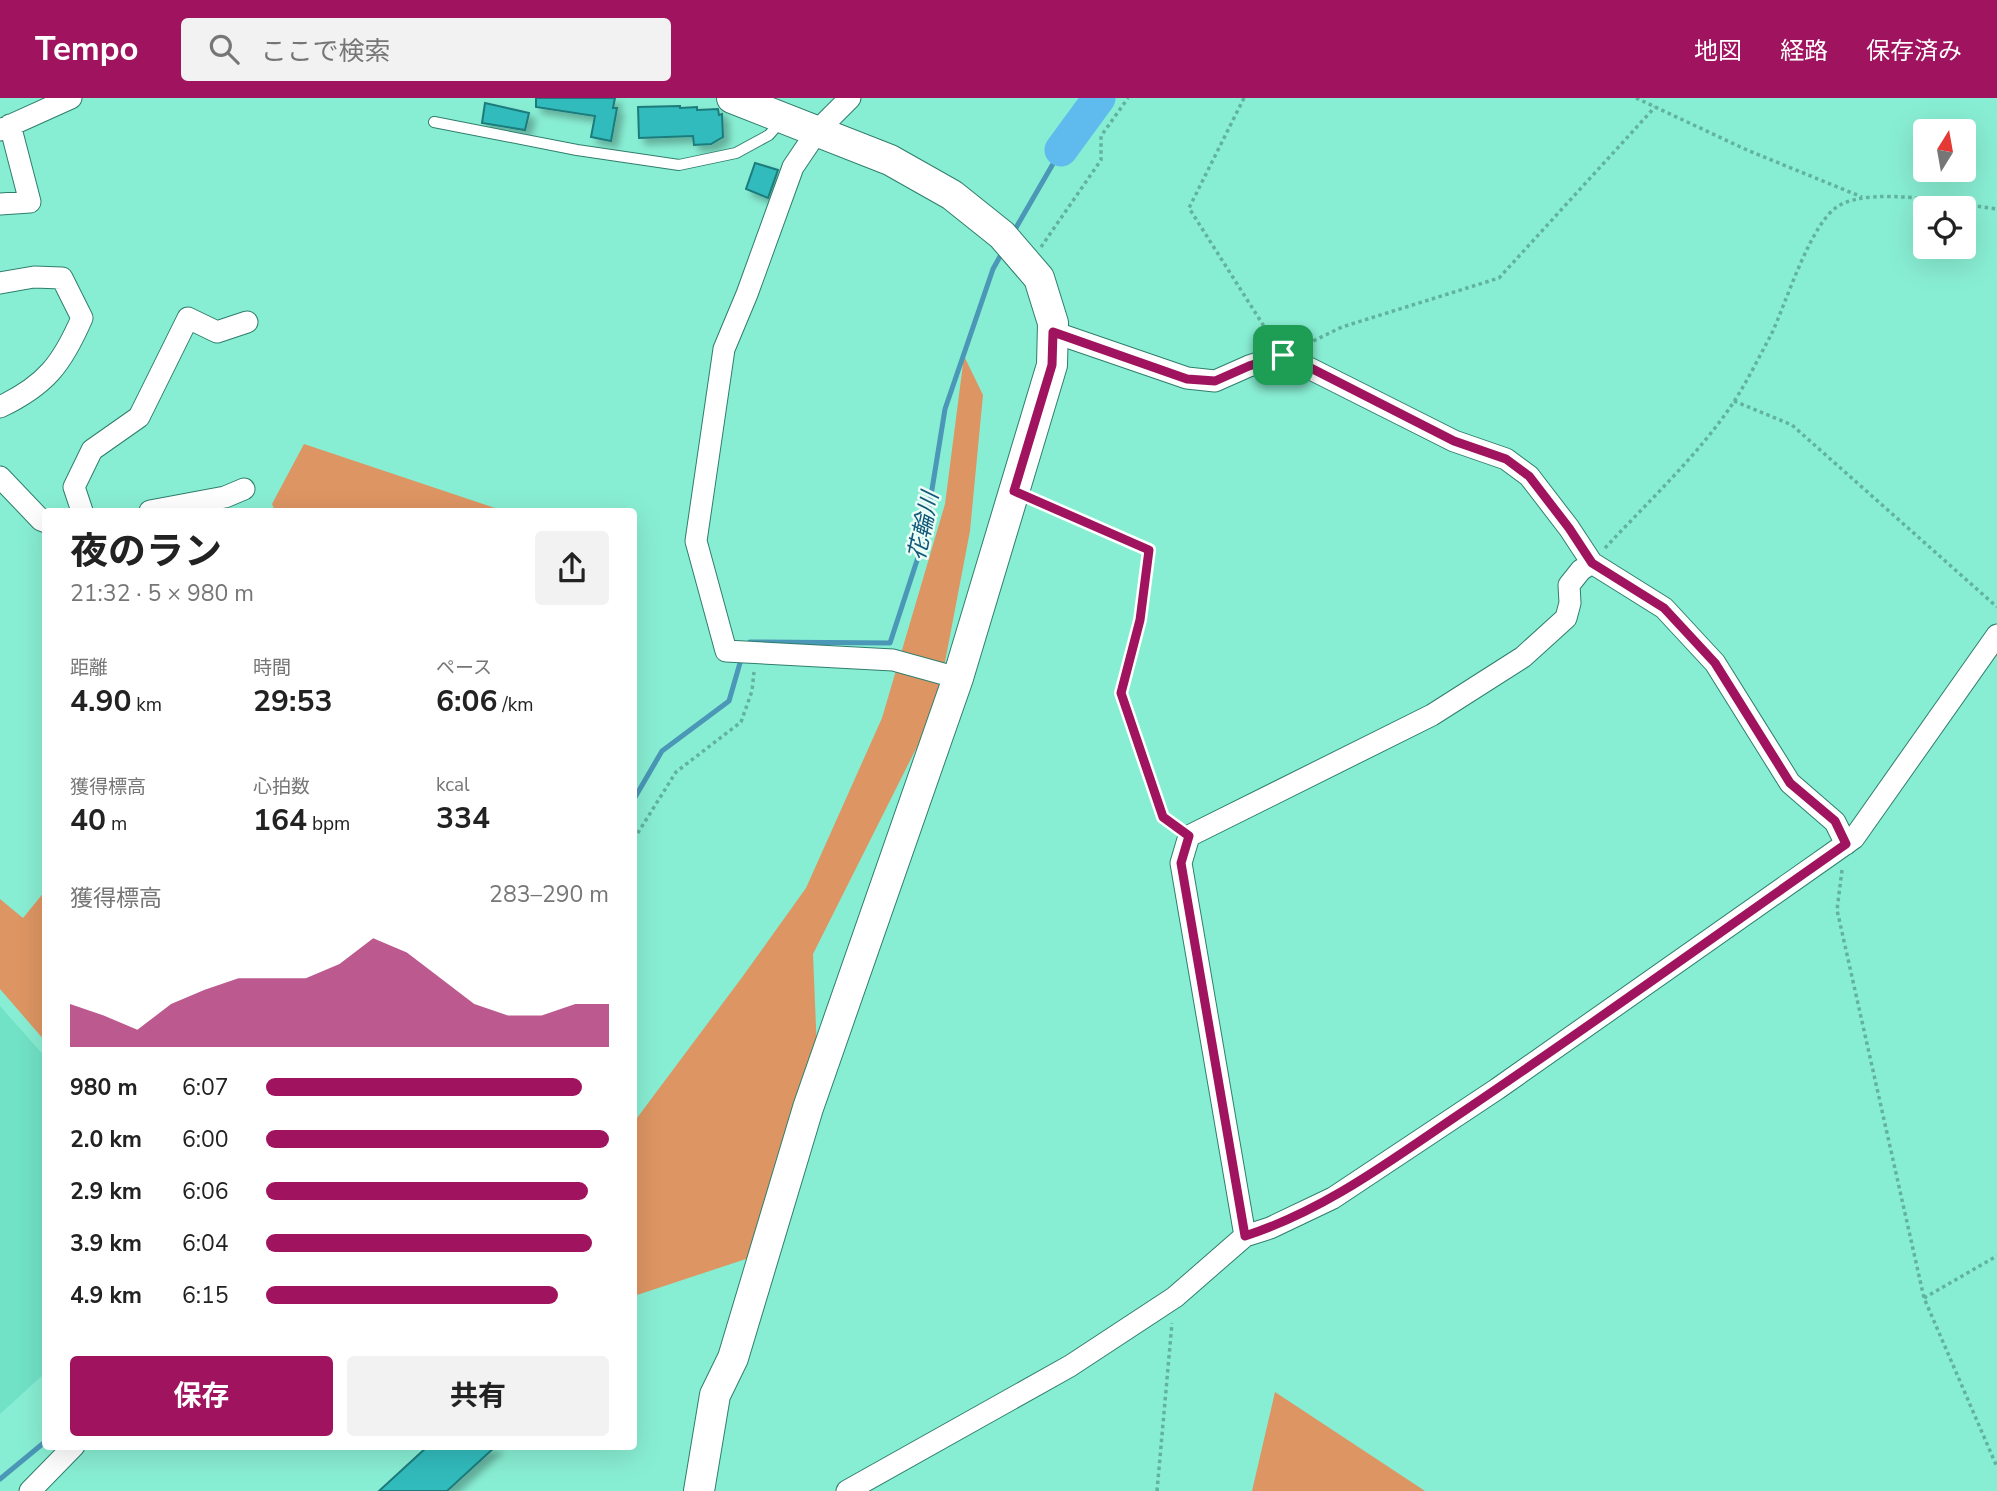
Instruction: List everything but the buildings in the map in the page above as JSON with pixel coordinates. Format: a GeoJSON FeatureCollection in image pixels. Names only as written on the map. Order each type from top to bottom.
{"type":"FeatureCollection","features":[{"type":"Feature","properties":{"kind":"street"},"geometry":{"type":"LineString","coordinates":[[0,204],[30,202],[5,127],[71,98]]}},
{"type":"Feature","properties":{"kind":"street"},"geometry":{"type":"LineString","coordinates":[[699,1491],[715,1395],[733,1358],[808,1108],[958,678],[1052,365],[1053,332],[1053,323],[1038,278],[1002,235],[952,195],[891,160],[732,98]]}},
{"type":"Feature","properties":{"kind":"street"},"geometry":{"type":"LineString","coordinates":[[850,98],[818,130],[793,167],[724,349],[696,541],[726,652],[893,660],[958,678]]}},
{"type":"Feature","properties":{"kind":"street"},"geometry":{"type":"LineString","coordinates":[[0,284],[34,277],[62,278],[82,318],[62,357],[44,381],[0,407]]}},
{"type":"Feature","properties":{"kind":"street"},"geometry":{"type":"LineString","coordinates":[[81,508],[74,486],[92,450],[139,417],[188,318],[216,332],[247,322]]}},
{"type":"Feature","properties":{"kind":"street"},"geometry":{"type":"LineString","coordinates":[[1053,332],[1187,379],[1215,381],[1283,355],[1454,441],[1506,459],[1529,476],[1592,563],[1664,608],[1715,663],[1790,783],[1835,821],[1846,844]]}},
{"type":"Feature","properties":{"kind":"street"},"geometry":{"type":"LineString","coordinates":[[0,477],[42,518]]}},
{"type":"Feature","properties":{"kind":"street"},"geometry":{"type":"LineString","coordinates":[[166,508],[225,497],[244,489]]}},
{"type":"Feature","properties":{"kind":"street"},"geometry":{"type":"LineString","coordinates":[[1245,1236],[1181,863],[1189,836],[1432,715],[1523,657],[1566,618],[1570,603],[1569,585],[1581,570],[1592,563]]}},
{"type":"Feature","properties":{"kind":"street"},"geometry":{"type":"LineString","coordinates":[[847,1491],[1070,1366],[1175,1297],[1245,1236],[1270,1228],[1333,1198],[1497,1089],[1846,844],[1854,838],[1904,771],[1997,635]]}},
{"type":"Feature","properties":{"kind":"street"},"geometry":{"type":"LineString","coordinates":[[30,1491],[70,1450]]}},
{"type":"Feature","properties":{"kind":"lane"},"geometry":{"type":"LineString","coordinates":[[434,122],[578,150],[678,164],[736,153],[769,135],[784,117]]}},
{"type":"Feature","properties":{"kind":"path"},"geometry":{"type":"LineString","coordinates":[[1028,266],[1101,160],[1101,136],[1128,98]]}},
{"type":"Feature","properties":{"kind":"path"},"geometry":{"type":"LineString","coordinates":[[1244,98],[1189,208],[1283,355],[1342,327],[1499,278],[1655,107]]}},
{"type":"Feature","properties":{"kind":"path"},"geometry":{"type":"LineString","coordinates":[[1636,98],[1747,150],[1862,197],[1913,198],[1997,209]]}},
{"type":"Feature","properties":{"kind":"path"},"geometry":{"type":"LineString","coordinates":[[1592,563],[1695,451],[1734,401],[1771,334],[1821,221],[1838,206],[1862,197]]}},
{"type":"Feature","properties":{"kind":"path"},"geometry":{"type":"LineString","coordinates":[[1734,401],[1792,425],[1997,607]]}},
{"type":"Feature","properties":{"kind":"path"},"geometry":{"type":"LineString","coordinates":[[1014,491],[1149,550],[1140,620],[1121,693],[1163,817],[1189,836]]}},
{"type":"Feature","properties":{"kind":"path"},"geometry":{"type":"LineString","coordinates":[[637,834],[676,772],[741,722],[752,691],[756,653]]}},
{"type":"Feature","properties":{"kind":"path"},"geometry":{"type":"LineString","coordinates":[[1846,844],[1837,910],[1924,1298],[1997,1467]]}},
{"type":"Feature","properties":{"kind":"path"},"geometry":{"type":"LineString","coordinates":[[1924,1298],[1997,1256]]}},
{"type":"Feature","properties":{"kind":"path"},"geometry":{"type":"LineString","coordinates":[[1157,1491],[1175,1297]]}},
{"type":"Feature","properties":{"kind":"shaded area"},"geometry":{"type":"Polygon","coordinates":[[[964,356],[983,395],[970,531],[936,709],[813,954],[817,1051],[749,1258],[637,1295],[637,1118],[806,888],[882,718],[945,504],[964,356]]]}},
{"type":"Feature","properties":{"kind":"shaded area"},"geometry":{"type":"Polygon","coordinates":[[[304,444],[495,508],[274,508],[272,504],[304,444]]]}},
{"type":"Feature","properties":{"kind":"shaded area"},"geometry":{"type":"Polygon","coordinates":[[[42,895],[42,1038],[0,989],[0,899],[23,918],[42,895]]]}},
{"type":"Feature","properties":{"kind":"shaded area"},"geometry":{"type":"Polygon","coordinates":[[[0,1006],[42,1053],[42,1376],[0,1414],[0,1006]]]}},
{"type":"Feature","properties":{"kind":"shaded area"},"geometry":{"type":"Polygon","coordinates":[[[1275,1392],[1425,1491],[1252,1491],[1275,1392]]]}},
{"type":"Feature","properties":{"kind":"waterway","name":"花輪川"},"geometry":{"type":"LineString","coordinates":[[1061,150],[1099,98]]}},
{"type":"Feature","properties":{"kind":"waterway","name":"花輪川"},"geometry":{"type":"LineString","coordinates":[[1013,233],[1061,150]]}},
{"type":"Feature","properties":{"kind":"waterway","name":"花輪川"},"geometry":{"type":"LineString","coordinates":[[750,642],[890,643],[924,539],[945,409],[993,269],[1003,251]]}},
{"type":"Feature","properties":{"kind":"waterway","name":"花輪川"},"geometry":{"type":"LineString","coordinates":[[637,794],[662,751],[729,701],[742,656]]}},
{"type":"Feature","properties":{"kind":"waterway","name":"花輪川"},"geometry":{"type":"LineString","coordinates":[[0,1479],[42,1444]]}},
{"type":"Feature","properties":{"kind":"route"},"geometry":{"type":"LineString","coordinates":[[1053,332],[1187,379],[1215,381],[1283,355],[1454,441],[1506,459],[1529,476],[1592,563],[1664,608],[1715,663],[1790,783],[1835,821],[1846,844],[1497,1089],[1333,1198],[1270,1228],[1245,1236],[1181,863],[1189,836],[1163,817],[1121,693],[1140,620],[1149,550],[1014,491],[1052,365],[1053,332]]}}]}
